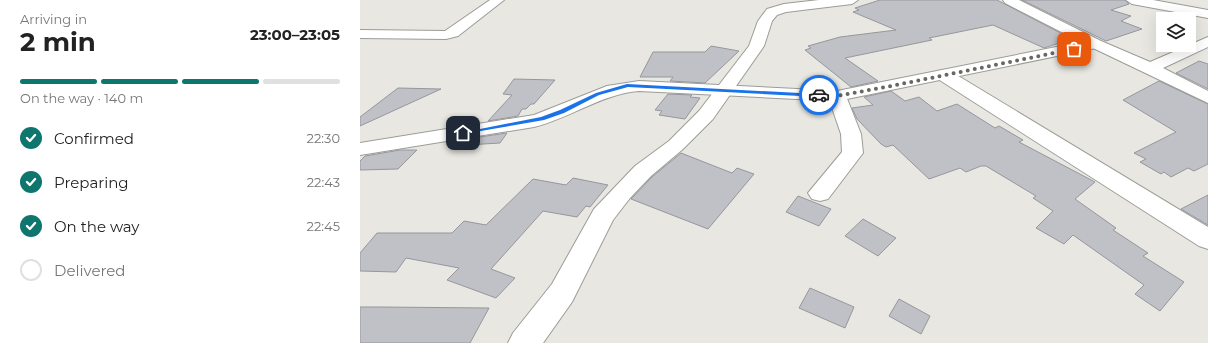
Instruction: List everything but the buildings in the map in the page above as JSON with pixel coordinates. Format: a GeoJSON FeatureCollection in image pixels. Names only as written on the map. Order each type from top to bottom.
{"type":"FeatureCollection","features":[{"type":"Feature","properties":{"kind":"street"},"geometry":{"type":"LineString","coordinates":[[360,34],[446,35],[453,33],[498,0]]}},
{"type":"Feature","properties":{"kind":"street"},"geometry":{"type":"LineString","coordinates":[[524,343],[562,293],[608,209],[622,192],[643,171],[676,145],[696,125],[725,91],[756,46],[765,21],[772,12],[784,8],[852,0]]}},
{"type":"Feature","properties":{"kind":"street"},"geometry":{"type":"LineString","coordinates":[[1009,0],[1096,44],[1150,68],[1208,98]]}},
{"type":"Feature","properties":{"kind":"street"},"geometry":{"type":"LineString","coordinates":[[1132,0],[1208,14]]}},
{"type":"Feature","properties":{"kind":"street"},"geometry":{"type":"LineString","coordinates":[[1150,68],[1208,41]]}},
{"type":"Feature","properties":{"kind":"street"},"geometry":{"type":"LineString","coordinates":[[360,149],[405,140],[542,119],[562,112],[597,94],[618,87],[639,86],[837,96],[1096,44]]}},
{"type":"Feature","properties":{"kind":"street"},"geometry":{"type":"LineString","coordinates":[[944,75],[1208,239]]}},
{"type":"Feature","properties":{"kind":"street"},"geometry":{"type":"LineString","coordinates":[[820,194],[849,160],[853,153],[850,134],[837,96]]}},
{"type":"Feature","properties":{"kind":"way so far"},"geometry":{"type":"LineString","coordinates":[[819,95],[837,96],[1074,49]]}},
{"type":"Feature","properties":{"kind":"route"},"geometry":{"type":"LineString","coordinates":[[463,133],[542,119],[562,112],[597,94],[618,87],[627,86],[819,95]]}}]}
